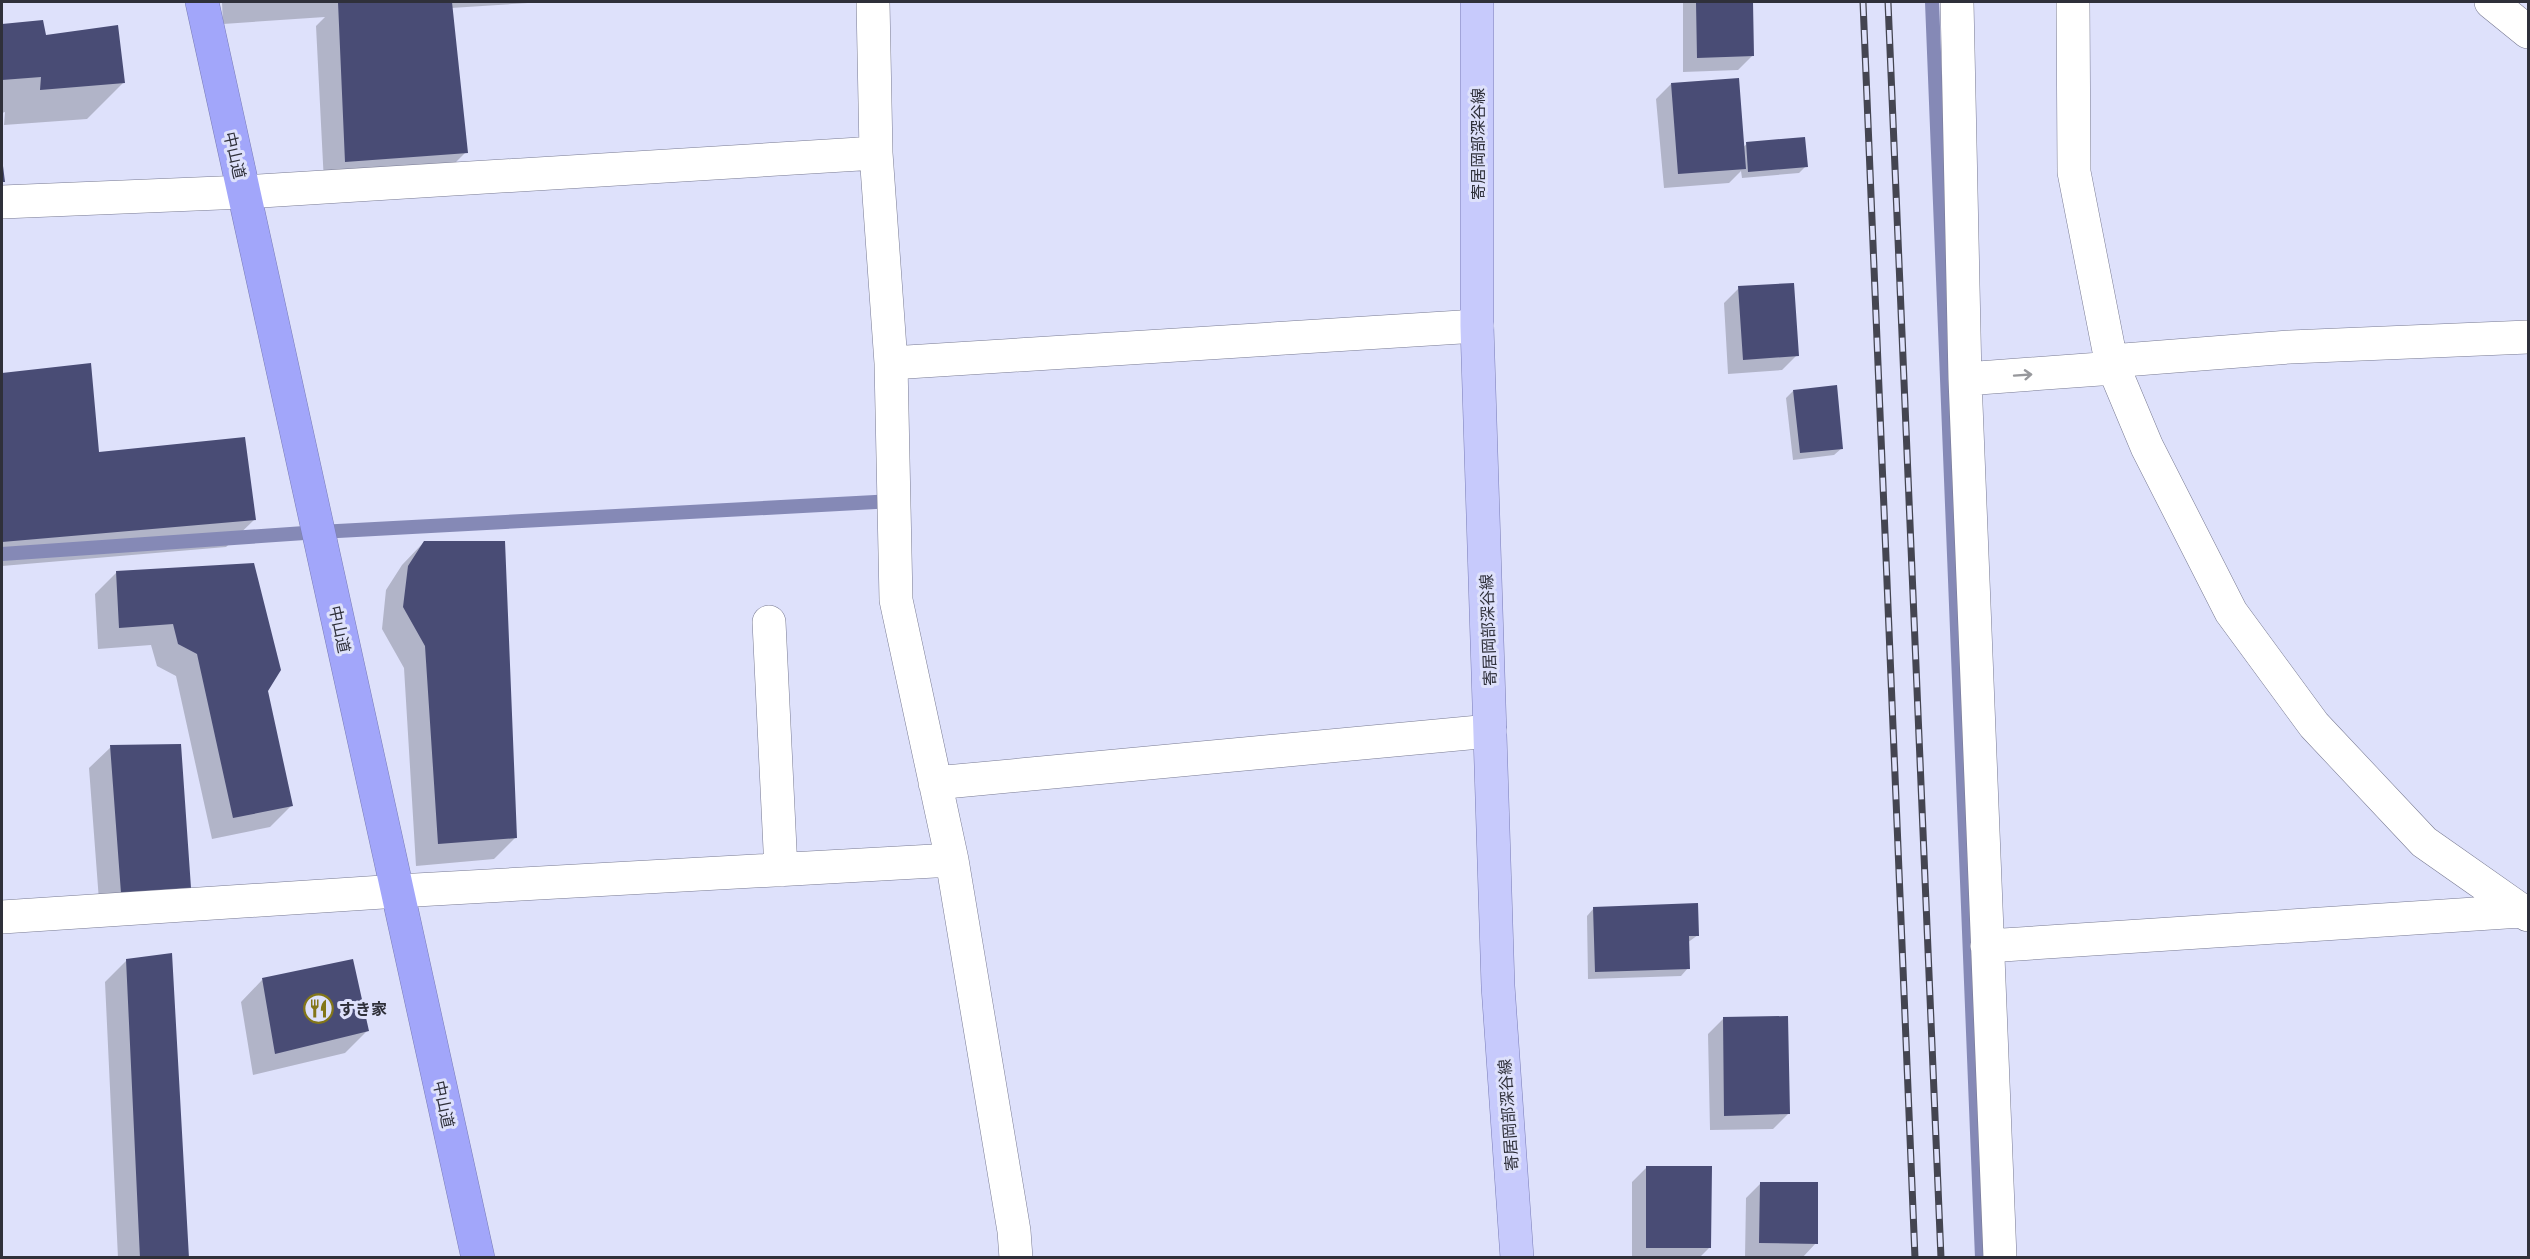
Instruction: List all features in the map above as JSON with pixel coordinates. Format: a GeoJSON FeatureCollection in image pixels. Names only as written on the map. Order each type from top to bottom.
{"type":"FeatureCollection","features":[{"type":"Feature","properties":{"kind":"highway","name":"中山道"},"geometry":{"type":"LineString","coordinates":[[202,2],[478,1257]]}},
{"type":"Feature","properties":{"kind":"main road","name":"寄居岡部深谷線"},"geometry":{"type":"LineString","coordinates":[[1477,2],[1477,326],[1498,986],[1517,1257]]}},
{"type":"Feature","properties":{"kind":"street"},"geometry":{"type":"LineString","coordinates":[[873,2],[876,153],[891,363],[896,600],[952,860],[1014,1232],[1016,1257]]}},
{"type":"Feature","properties":{"kind":"street"},"geometry":{"type":"LineString","coordinates":[[1957,2],[1965,379],[2000,1257]]}},
{"type":"Feature","properties":{"kind":"street"},"geometry":{"type":"LineString","coordinates":[[2073,2],[2074,172],[2112,364],[2147,447],[2231,612],[2314,725],[2424,842],[2525,913]]}},
{"type":"Feature","properties":{"kind":"street"},"geometry":{"type":"LineString","coordinates":[[2491,2],[2529,32]]}},
{"type":"Feature","properties":{"kind":"street"},"geometry":{"type":"LineString","coordinates":[[2,202],[244,192],[876,153]]}},
{"type":"Feature","properties":{"kind":"street"},"geometry":{"type":"LineString","coordinates":[[891,363],[1477,326]]}},
{"type":"Feature","properties":{"kind":"street"},"geometry":{"type":"LineString","coordinates":[[1965,379],[2290,347],[2529,337]]}},
{"type":"Feature","properties":{"kind":"street"},"geometry":{"type":"LineString","coordinates":[[769,622],[781,870]]}},
{"type":"Feature","properties":{"kind":"street"},"geometry":{"type":"LineString","coordinates":[[935,783],[1490,731]]}},
{"type":"Feature","properties":{"kind":"street"},"geometry":{"type":"LineString","coordinates":[[2,917],[398,891],[952,860]]}},
{"type":"Feature","properties":{"kind":"street"},"geometry":{"type":"LineString","coordinates":[[1987,946],[2525,913]]}},
{"type":"Feature","properties":{"kind":"building"},"geometry":{"type":"Polygon","coordinates":[[[338,2],[452,2],[468,153],[345,162],[338,2]]]}},
{"type":"Feature","properties":{"kind":"building"},"geometry":{"type":"Polygon","coordinates":[[[1696,2],[1753,2],[1754,56],[1697,58],[1696,2]]]}},
{"type":"Feature","properties":{"kind":"building"},"geometry":{"type":"Polygon","coordinates":[[[43,20],[46,35],[118,25],[125,83],[40,90],[41,77],[2,80],[2,24],[43,20]]]}},
{"type":"Feature","properties":{"kind":"building"},"geometry":{"type":"Polygon","coordinates":[[[1739,78],[1746,169],[1678,174],[1671,83],[1739,78]]]}},
{"type":"Feature","properties":{"kind":"building"},"geometry":{"type":"Polygon","coordinates":[[[1805,137],[1808,167],[1748,172],[1746,142],[1805,137]]]}},
{"type":"Feature","properties":{"kind":"building"},"geometry":{"type":"Polygon","coordinates":[[[3,166],[5,182],[2,182],[3,166]]]}},
{"type":"Feature","properties":{"kind":"building"},"geometry":{"type":"Polygon","coordinates":[[[1794,283],[1799,356],[1743,360],[1738,286],[1794,283]]]}},
{"type":"Feature","properties":{"kind":"building"},"geometry":{"type":"Polygon","coordinates":[[[91,363],[99,452],[245,437],[256,520],[2,542],[2,373],[91,363]]]}},
{"type":"Feature","properties":{"kind":"building"},"geometry":{"type":"Polygon","coordinates":[[[1837,385],[1843,449],[1800,453],[1793,390],[1837,385]]]}},
{"type":"Feature","properties":{"kind":"building"},"geometry":{"type":"Polygon","coordinates":[[[424,541],[505,541],[517,838],[438,844],[425,646],[403,607],[408,566],[424,541]]]}},
{"type":"Feature","properties":{"kind":"building"},"geometry":{"type":"Polygon","coordinates":[[[254,563],[281,670],[268,691],[293,806],[233,818],[197,654],[178,644],[173,624],[119,628],[116,571],[254,563]]]}},
{"type":"Feature","properties":{"kind":"building"},"geometry":{"type":"Polygon","coordinates":[[[181,744],[191,888],[121,893],[110,745],[181,744]]]}},
{"type":"Feature","properties":{"kind":"building"},"geometry":{"type":"Polygon","coordinates":[[[1698,903],[1699,936],[1689,936],[1690,969],[1595,972],[1593,907],[1698,903]]]}},
{"type":"Feature","properties":{"kind":"building"},"geometry":{"type":"Polygon","coordinates":[[[172,953],[189,1258],[140,1258],[126,959],[172,953]]]}},
{"type":"Feature","properties":{"kind":"building"},"geometry":{"type":"Polygon","coordinates":[[[353,959],[369,1031],[275,1054],[262,978],[353,959]]]}},
{"type":"Feature","properties":{"kind":"building"},"geometry":{"type":"Polygon","coordinates":[[[1788,1016],[1790,1114],[1724,1116],[1723,1017],[1788,1016]]]}},
{"type":"Feature","properties":{"kind":"building"},"geometry":{"type":"Polygon","coordinates":[[[1646,1166],[1712,1166],[1711,1248],[1646,1248],[1646,1166]]]}},
{"type":"Feature","properties":{"kind":"building"},"geometry":{"type":"Polygon","coordinates":[[[1760,1182],[1818,1182],[1818,1244],[1759,1243],[1760,1182]]]}},
{"type":"Feature","properties":{"kind":"waterway"},"geometry":{"type":"LineString","coordinates":[[1932,2],[1982,1258]]}},
{"type":"Feature","properties":{"kind":"waterway"},"geometry":{"type":"LineString","coordinates":[[2,554],[319,532],[894,501]]}},
{"type":"Feature","properties":{"kind":"railway"},"geometry":{"type":"LineString","coordinates":[[1863,2],[1915,1258]]}},
{"type":"Feature","properties":{"kind":"railway"},"geometry":{"type":"LineString","coordinates":[[1888,2],[1941,1258]]}},
{"type":"Feature","properties":{"kind":"place","name":"すき家"},"geometry":{"type":"Point","coordinates":[318,1008]}}]}
